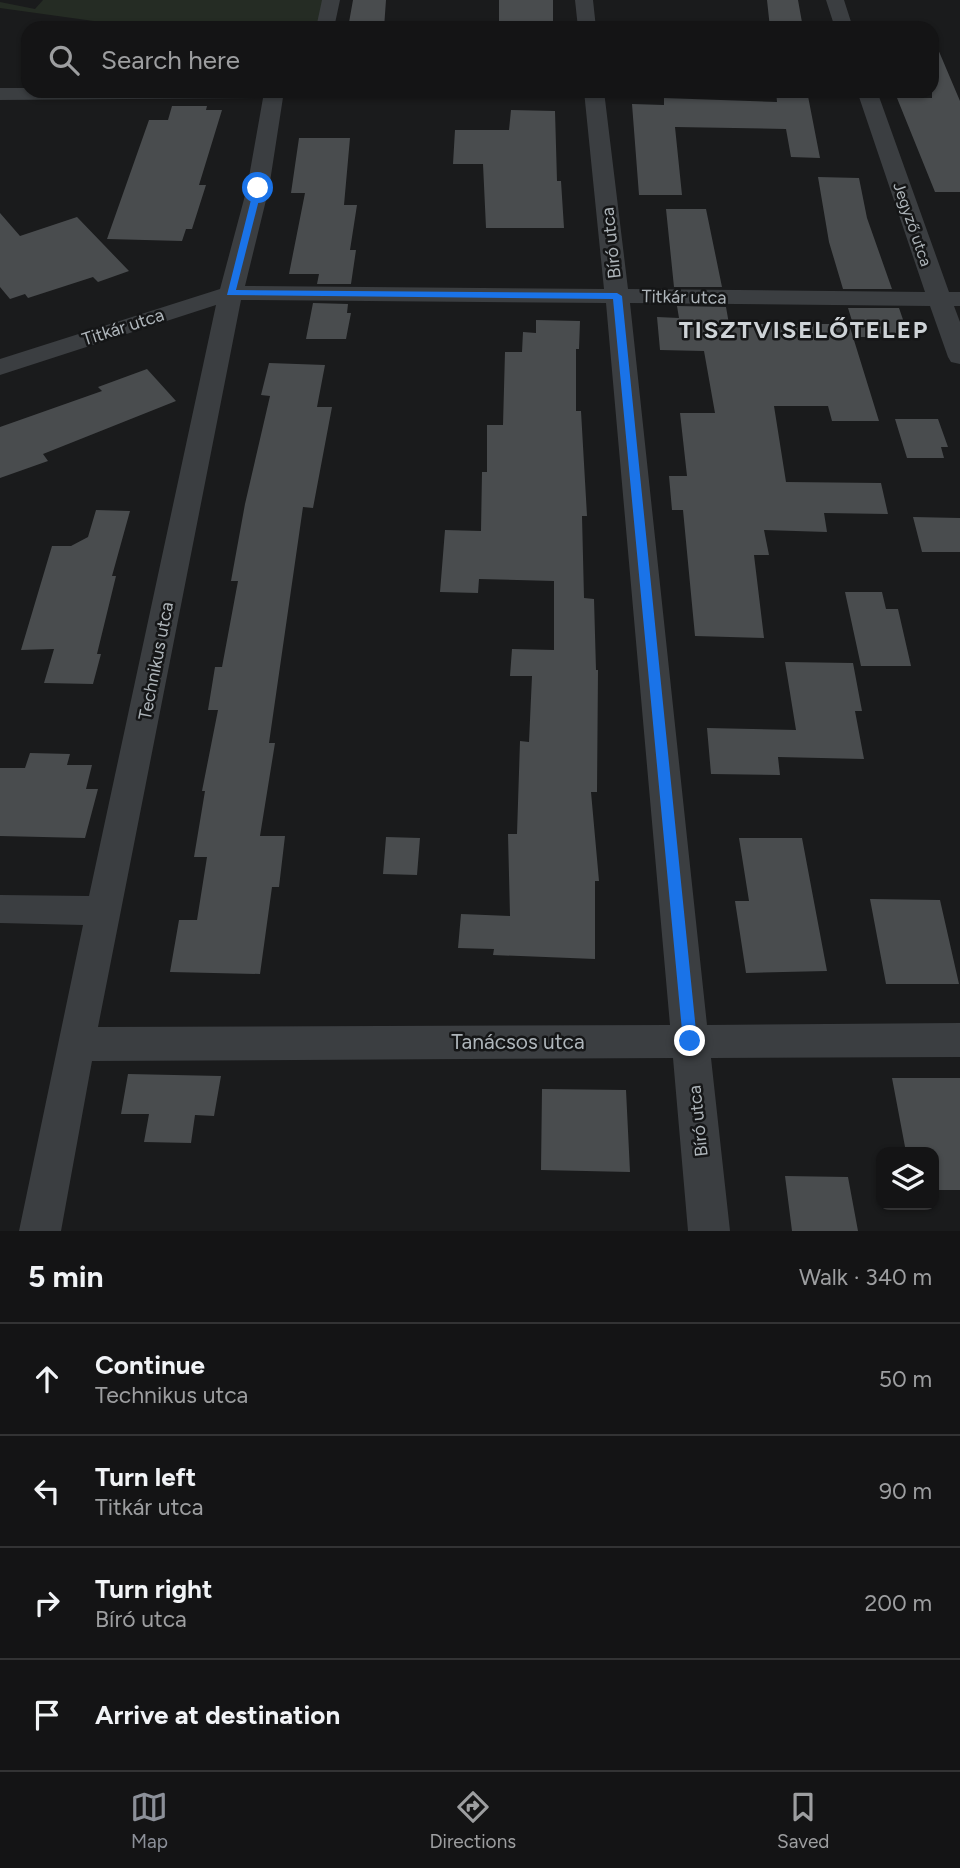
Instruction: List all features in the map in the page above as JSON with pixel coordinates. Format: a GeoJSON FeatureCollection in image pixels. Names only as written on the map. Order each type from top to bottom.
{"type":"FeatureCollection","features":[{"type":"Feature","properties":{"kind":"street"},"geometry":{"type":"LineString","coordinates":[[326,21],[331,0]]}},
{"type":"Feature","properties":{"kind":"street"},"geometry":{"type":"LineString","coordinates":[[584,0],[586,21]]}},
{"type":"Feature","properties":{"kind":"street"},"geometry":{"type":"LineString","coordinates":[[835,0],[842,21]]}},
{"type":"Feature","properties":{"kind":"street"},"geometry":{"type":"LineString","coordinates":[[0,94],[21,94]]}},
{"type":"Feature","properties":{"kind":"street","name":"Technikus utca"},"geometry":{"type":"LineString","coordinates":[[40,1231],[230,293],[258,188],[273,98]]}},
{"type":"Feature","properties":{"kind":"street","name":"Bíró utca"},"geometry":{"type":"LineString","coordinates":[[595,98],[617,296],[709,1231]]}},
{"type":"Feature","properties":{"kind":"street","name":"Jegyző utca"},"geometry":{"type":"LineString","coordinates":[[870,98],[950,299],[960,357]]}},
{"type":"Feature","properties":{"kind":"street","name":"Titkár utca"},"geometry":{"type":"LineString","coordinates":[[0,367],[230,293],[950,299]]}},
{"type":"Feature","properties":{"kind":"street"},"geometry":{"type":"LineString","coordinates":[[0,909],[105,911]]}},
{"type":"Feature","properties":{"kind":"street","name":"Tanácsos utca"},"geometry":{"type":"LineString","coordinates":[[76,1044],[960,1040]]}},
{"type":"Feature","properties":{"kind":"shaded area"},"geometry":{"type":"Polygon","coordinates":[[[43,0],[325,0],[320,21],[94,21],[0,8],[0,2],[35,9],[43,0]]]}},
{"type":"Feature","properties":{"kind":"building"},"geometry":{"type":"Polygon","coordinates":[[[353,0],[386,0],[384,21],[349,21],[353,0]]]}},
{"type":"Feature","properties":{"kind":"building"},"geometry":{"type":"Polygon","coordinates":[[[499,0],[553,0],[553,21],[499,21],[499,0]]]}},
{"type":"Feature","properties":{"kind":"building"},"geometry":{"type":"Polygon","coordinates":[[[767,0],[798,0],[802,21],[769,21],[767,0]]]}},
{"type":"Feature","properties":{"kind":"building"},"geometry":{"type":"Polygon","coordinates":[[[939,52],[960,101],[960,192],[935,192],[897,98],[939,98],[939,52]]]}},
{"type":"Feature","properties":{"kind":"building"},"geometry":{"type":"Polygon","coordinates":[[[664,98],[777,102],[777,98],[808,98],[820,158],[791,157],[786,129],[675,127],[682,195],[639,195],[632,104],[664,105],[664,98]]]}},
{"type":"Feature","properties":{"kind":"building"},"geometry":{"type":"Polygon","coordinates":[[[172,106],[207,106],[206,110],[222,110],[199,185],[206,185],[192,229],[186,229],[182,241],[107,239],[149,120],[168,120],[172,106]]]}},
{"type":"Feature","properties":{"kind":"building"},"geometry":{"type":"Polygon","coordinates":[[[511,110],[555,111],[557,181],[561,181],[564,228],[486,228],[483,164],[453,164],[455,130],[509,130],[511,110]]]}},
{"type":"Feature","properties":{"kind":"building"},"geometry":{"type":"Polygon","coordinates":[[[299,138],[350,138],[344,205],[357,205],[350,250],[356,250],[351,284],[317,284],[319,274],[289,274],[305,193],[291,193],[299,138]]]}},
{"type":"Feature","properties":{"kind":"building"},"geometry":{"type":"Polygon","coordinates":[[[818,177],[859,178],[867,218],[892,289],[843,289],[829,242],[818,177]]]}},
{"type":"Feature","properties":{"kind":"building"},"geometry":{"type":"Polygon","coordinates":[[[666,209],[706,209],[722,287],[674,287],[666,209]]]}},
{"type":"Feature","properties":{"kind":"building"},"geometry":{"type":"Polygon","coordinates":[[[0,213],[20,236],[77,217],[129,271],[98,282],[93,277],[28,298],[25,294],[10,299],[0,287],[0,213]]]}},
{"type":"Feature","properties":{"kind":"building"},"geometry":{"type":"Polygon","coordinates":[[[313,303],[348,304],[347,313],[351,313],[346,339],[306,339],[313,303]]]}},
{"type":"Feature","properties":{"kind":"building"},"geometry":{"type":"Polygon","coordinates":[[[677,306],[726,307],[729,324],[849,324],[879,421],[832,421],[828,406],[774,406],[786,482],[881,483],[888,514],[824,513],[827,532],[764,530],[769,555],[754,555],[764,638],[695,636],[683,510],[672,510],[669,476],[687,476],[680,413],[715,413],[704,351],[660,350],[657,317],[679,318],[677,306]]]}},
{"type":"Feature","properties":{"kind":"building"},"geometry":{"type":"Polygon","coordinates":[[[848,308],[899,308],[909,337],[857,337],[848,308]]]}},
{"type":"Feature","properties":{"kind":"building"},"geometry":{"type":"Polygon","coordinates":[[[536,320],[580,321],[579,349],[576,349],[576,411],[581,411],[587,516],[582,516],[584,598],[594,599],[598,670],[597,792],[591,792],[599,881],[595,881],[595,959],[493,955],[494,949],[458,948],[461,914],[510,916],[508,834],[517,834],[520,741],[529,742],[532,676],[510,676],[512,649],[554,650],[554,581],[479,579],[478,593],[440,592],[445,530],[481,531],[482,472],[487,472],[487,425],[503,425],[505,352],[522,352],[523,332],[536,333],[536,320]]]}},
{"type":"Feature","properties":{"kind":"building"},"geometry":{"type":"Polygon","coordinates":[[[269,363],[325,365],[317,407],[332,407],[313,508],[303,507],[269,743],[275,743],[260,836],[285,836],[279,887],[272,887],[260,974],[170,972],[179,920],[197,920],[207,857],[194,857],[205,791],[202,791],[218,710],[208,710],[215,667],[222,667],[238,581],[231,581],[245,504],[270,396],[261,395],[269,363]]]}},
{"type":"Feature","properties":{"kind":"building"},"geometry":{"type":"Polygon","coordinates":[[[147,369],[176,401],[43,454],[48,461],[0,478],[0,427],[102,391],[98,387],[147,369]]]}},
{"type":"Feature","properties":{"kind":"building"},"geometry":{"type":"Polygon","coordinates":[[[895,419],[938,419],[948,447],[941,447],[944,458],[907,458],[895,419]]]}},
{"type":"Feature","properties":{"kind":"building"},"geometry":{"type":"Polygon","coordinates":[[[96,510],[130,511],[112,576],[116,576],[97,654],[101,654],[93,684],[44,683],[54,649],[21,650],[52,546],[71,546],[88,537],[96,510]]]}},
{"type":"Feature","properties":{"kind":"building"},"geometry":{"type":"Polygon","coordinates":[[[913,517],[960,518],[960,552],[922,552],[913,517]]]}},
{"type":"Feature","properties":{"kind":"building"},"geometry":{"type":"Polygon","coordinates":[[[845,592],[882,592],[886,609],[898,609],[911,666],[861,666],[845,592]]]}},
{"type":"Feature","properties":{"kind":"building"},"geometry":{"type":"Polygon","coordinates":[[[785,662],[853,663],[862,711],[855,711],[864,759],[778,757],[780,775],[711,774],[707,728],[796,730],[785,662]]]}},
{"type":"Feature","properties":{"kind":"building"},"geometry":{"type":"Polygon","coordinates":[[[30,753],[70,754],[67,765],[92,765],[86,789],[98,789],[85,838],[0,836],[0,768],[25,768],[30,753]]]}},
{"type":"Feature","properties":{"kind":"building"},"geometry":{"type":"Polygon","coordinates":[[[386,837],[420,838],[417,875],[383,874],[386,837]]]}},
{"type":"Feature","properties":{"kind":"building"},"geometry":{"type":"Polygon","coordinates":[[[739,838],[802,838],[827,971],[746,973],[735,901],[749,901],[739,838]]]}},
{"type":"Feature","properties":{"kind":"building"},"geometry":{"type":"Polygon","coordinates":[[[870,899],[940,900],[959,984],[886,984],[870,899]]]}},
{"type":"Feature","properties":{"kind":"building"},"geometry":{"type":"Polygon","coordinates":[[[128,1074],[221,1076],[214,1116],[195,1115],[191,1143],[144,1142],[149,1114],[121,1114],[128,1074]]]}},
{"type":"Feature","properties":{"kind":"building"},"geometry":{"type":"Polygon","coordinates":[[[892,1078],[960,1078],[960,1190],[939,1190],[939,1147],[905,1147],[892,1078]]]}},
{"type":"Feature","properties":{"kind":"building"},"geometry":{"type":"Polygon","coordinates":[[[542,1089],[626,1090],[630,1172],[541,1170],[542,1089]]]}},
{"type":"Feature","properties":{"kind":"building"},"geometry":{"type":"Polygon","coordinates":[[[785,1176],[848,1177],[858,1231],[792,1231],[785,1176]]]}},
{"type":"Feature","properties":{"kind":"district","name":"TISZTVISELŐTELEP"},"geometry":{"type":"Point","coordinates":[804,330]}},
{"type":"Feature","properties":{"kind":"route"},"geometry":{"type":"LineString","coordinates":[[258,188],[230,293],[617,296],[690,1041]]}}]}
